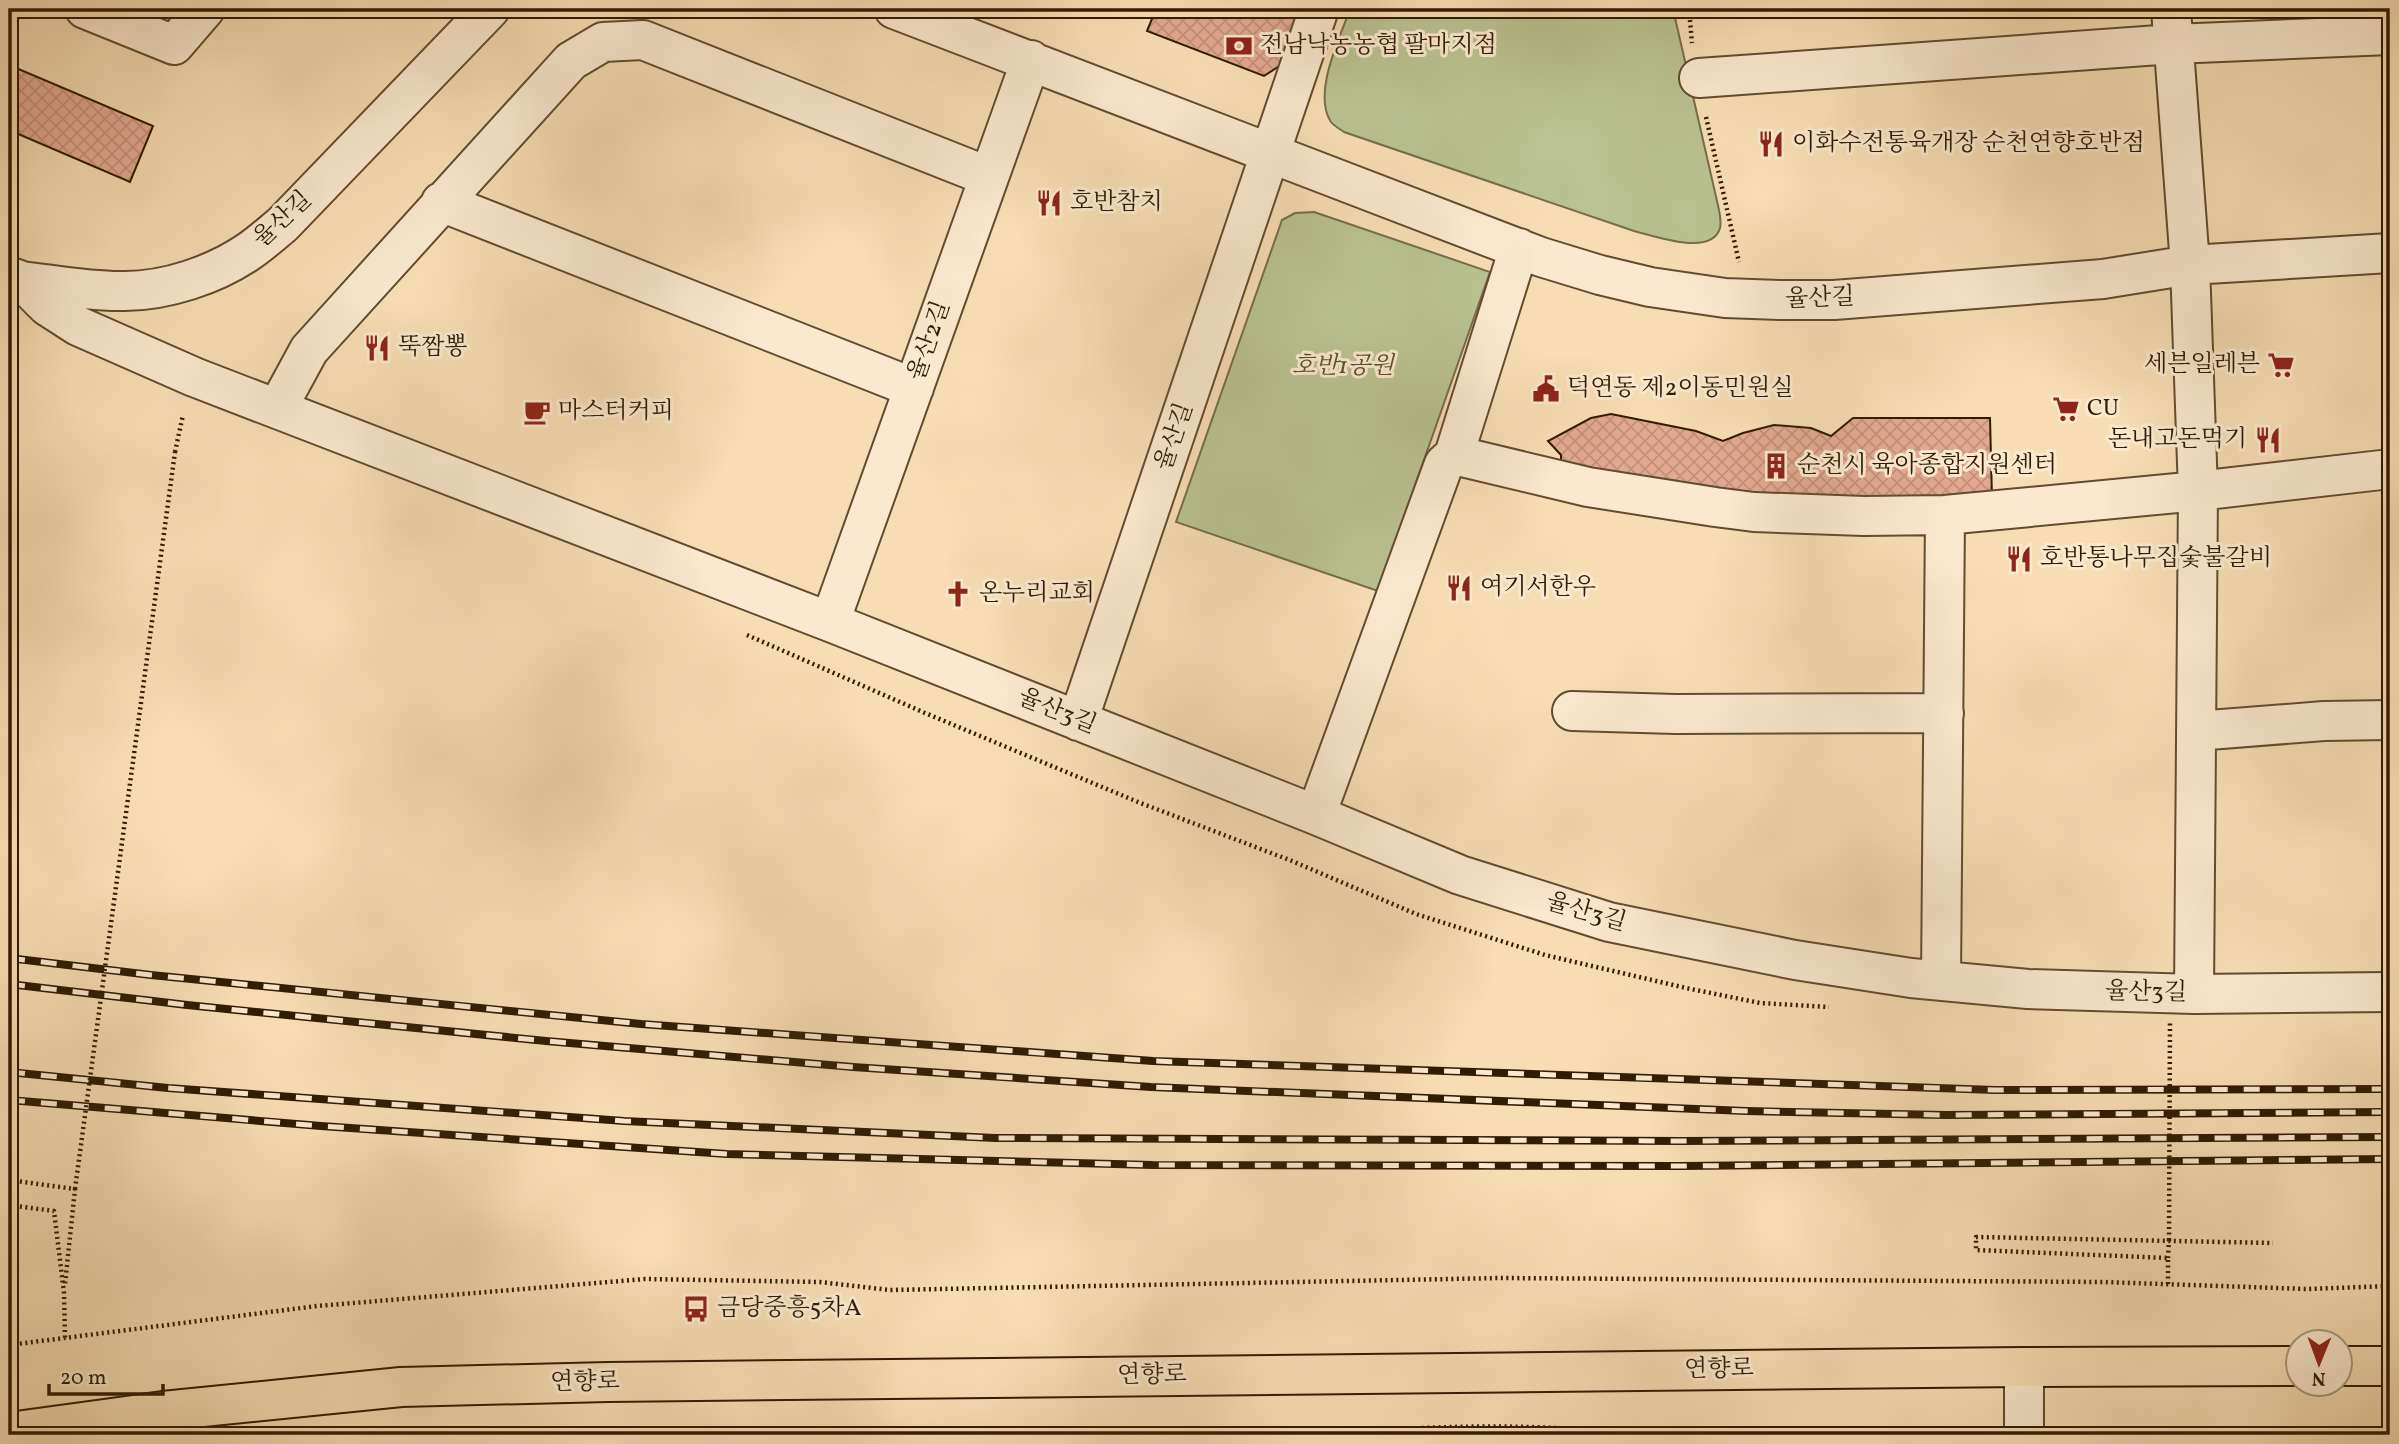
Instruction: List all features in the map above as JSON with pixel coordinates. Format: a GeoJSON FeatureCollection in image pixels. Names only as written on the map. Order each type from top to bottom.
{"type":"FeatureCollection","features":[{"type":"Feature","properties":{"kind":"main road","name":"연향로"},"geometry":{"type":"LineString","coordinates":[[9,1433],[163,1411],[401,1387],[636,1382],[2284,1366]]}},
{"type":"Feature","properties":{"kind":"main road"},"geometry":{"type":"LineString","coordinates":[[2354,1366],[2390,1366]]}},
{"type":"Feature","properties":{"kind":"street"},"geometry":{"type":"LineString","coordinates":[[85,9],[174,45],[205,9]]}},
{"type":"Feature","properties":{"kind":"street","name":"율산길"},"geometry":{"type":"LineString","coordinates":[[15,278],[126,291],[178,283],[209,272],[248,253],[282,225],[490,9]]}},
{"type":"Feature","properties":{"kind":"street","name":"율산길"},"geometry":{"type":"LineString","coordinates":[[894,9],[1519,248],[1600,275],[1637,284],[1747,299],[1834,300],[2103,279],[2190,265],[2390,253]]}},
{"type":"Feature","properties":{"kind":"street"},"geometry":{"type":"LineString","coordinates":[[1271,153],[1319,9]]}},
{"type":"Feature","properties":{"kind":"street"},"geometry":{"type":"LineString","coordinates":[[2172,26],[2190,265],[2199,491],[2196,731],[2182,1007]]}},
{"type":"Feature","properties":{"kind":"street"},"geometry":{"type":"LineString","coordinates":[[1699,78],[2172,26],[2390,35]]}},
{"type":"Feature","properties":{"kind":"street"},"geometry":{"type":"LineString","coordinates":[[278,407],[309,349],[571,61],[603,42],[643,40],[988,176]]}},
{"type":"Feature","properties":{"kind":"street","name":"율산2길"},"geometry":{"type":"LineString","coordinates":[[830,622],[1031,60]]}},
{"type":"Feature","properties":{"kind":"street","name":"율산길"},"geometry":{"type":"LineString","coordinates":[[1078,720],[1271,153]]}},
{"type":"Feature","properties":{"kind":"street"},"geometry":{"type":"LineString","coordinates":[[441,202],[914,388]]}},
{"type":"Feature","properties":{"kind":"street"},"geometry":{"type":"LineString","coordinates":[[1316,815],[1444,464],[1454,455],[1519,248]]}},
{"type":"Feature","properties":{"kind":"street","name":"율산3길"},"geometry":{"type":"LineString","coordinates":[[15,278],[47,306],[78,327],[194,377],[278,407],[830,622],[1460,875],[1609,922],[1794,960],[1941,980],[2182,1007],[2390,992]]}},
{"type":"Feature","properties":{"kind":"street"},"geometry":{"type":"LineString","coordinates":[[1454,455],[1588,487],[1715,507],[1823,515],[1945,515],[2199,491],[2390,468]]}},
{"type":"Feature","properties":{"kind":"street"},"geometry":{"type":"LineString","coordinates":[[1941,980],[1945,515]]}},
{"type":"Feature","properties":{"kind":"street"},"geometry":{"type":"LineString","coordinates":[[1572,711],[1676,714],[1944,713]]}},
{"type":"Feature","properties":{"kind":"street"},"geometry":{"type":"LineString","coordinates":[[2196,731],[2325,721],[2390,720]]}},
{"type":"Feature","properties":{"kind":"street"},"geometry":{"type":"LineString","coordinates":[[2024,1367],[2024,1435]]}},
{"type":"Feature","properties":{"kind":"path"},"geometry":{"type":"LineString","coordinates":[[1689,9],[1699,78],[1747,299]]}},
{"type":"Feature","properties":{"kind":"path"},"geometry":{"type":"LineString","coordinates":[[64,1293],[75,1189],[175,452]]}},
{"type":"Feature","properties":{"kind":"path"},"geometry":{"type":"LineString","coordinates":[[2168,1284],[2182,1007]]}},
{"type":"Feature","properties":{"kind":"path"},"geometry":{"type":"LineString","coordinates":[[9,1180],[75,1189]]}},
{"type":"Feature","properties":{"kind":"path"},"geometry":{"type":"LineString","coordinates":[[9,1205],[54,1210],[64,1293],[65,1338]]}},
{"type":"Feature","properties":{"kind":"path"},"geometry":{"type":"LineString","coordinates":[[2168,1258],[1976,1250],[1976,1237],[2273,1243]]}},
{"type":"Feature","properties":{"kind":"path"},"geometry":{"type":"LineString","coordinates":[[9,1345],[317,1306],[645,1279],[820,1282],[890,1290],[1500,1278],[2168,1284],[2307,1289],[2390,1286]]}},
{"type":"Feature","properties":{"kind":"path"},"geometry":{"type":"LineString","coordinates":[[1329,1435],[1396,1429],[1538,1426],[1632,1435]]}},
{"type":"Feature","properties":{"kind":"green space"},"geometry":{"type":"Polygon","coordinates":[[[1350,9],[1673,9],[1720,215],[1720,228],[1715,237],[1695,243],[1668,240],[1634,231],[1344,132],[1331,122],[1326,110],[1325,96],[1330,66],[1350,9]]]}},
{"type":"Feature","properties":{"kind":"green space","name":"호반1공원"},"geometry":{"type":"Polygon","coordinates":[[[1314,212],[1490,272],[1378,591],[1176,522],[1282,220],[1295,213],[1314,212]]]}},
{"type":"Feature","properties":{"kind":"building","name":"전남낙농농협 팔마지점"},"geometry":{"type":"Polygon","coordinates":[[[1156,9],[1307,9],[1287,61],[1264,76],[1147,31],[1156,9]]]}},
{"type":"Feature","properties":{"kind":"building"},"geometry":{"type":"Polygon","coordinates":[[[9,65],[153,126],[130,182],[9,130],[9,65]]]}},
{"type":"Feature","properties":{"kind":"building","name":"순천시 육아종합지원센터"},"geometry":{"type":"Polygon","coordinates":[[[1611,414],[1696,431],[1723,441],[1774,425],[1811,428],[1831,436],[1853,418],[1990,418],[1992,498],[1735,502],[1733,490],[1712,501],[1561,476],[1561,455],[1548,441],[1591,418],[1611,414]]]}},
{"type":"Feature","properties":{"kind":"railway"},"geometry":{"type":"LineString","coordinates":[[9,958],[151,975],[641,1024],[1153,1061],[1995,1090],[2390,1089]]}},
{"type":"Feature","properties":{"kind":"railway"},"geometry":{"type":"LineString","coordinates":[[9,984],[546,1041],[853,1067],[1151,1087],[1746,1111],[1945,1115],[2390,1112]]}},
{"type":"Feature","properties":{"kind":"railway"},"geometry":{"type":"LineString","coordinates":[[9,1072],[168,1088],[624,1121],[995,1138],[1682,1141],[2390,1137]]}},
{"type":"Feature","properties":{"kind":"railway"},"geometry":{"type":"LineString","coordinates":[[9,1100],[321,1126],[727,1154],[1153,1165],[1681,1166],[2390,1159]]}},
{"type":"Feature","properties":{"kind":"place","name":"전남낙농농협 팔마지점"},"geometry":{"type":"Point","coordinates":[1239,46]}},
{"type":"Feature","properties":{"kind":"place","name":"이화수전통육개장 순천연향호반점"},"geometry":{"type":"Point","coordinates":[1771,144]}},
{"type":"Feature","properties":{"kind":"place","name":"호반참치"},"geometry":{"type":"Point","coordinates":[1049,203]}},
{"type":"Feature","properties":{"kind":"place","name":"뚝짬뽕"},"geometry":{"type":"Point","coordinates":[377,348]}},
{"type":"Feature","properties":{"kind":"place","name":"세븐일레븐"},"geometry":{"type":"Point","coordinates":[2281,365]}},
{"type":"Feature","properties":{"kind":"place","name":"덕연동 제2이동민원실"},"geometry":{"type":"Point","coordinates":[1546,389]}},
{"type":"Feature","properties":{"kind":"place","name":"CU"},"geometry":{"type":"Point","coordinates":[2066,409]}},
{"type":"Feature","properties":{"kind":"place","name":"마스터커피"},"geometry":{"type":"Point","coordinates":[537,412]}},
{"type":"Feature","properties":{"kind":"place","name":"돈내고돈먹기"},"geometry":{"type":"Point","coordinates":[2268,440]}},
{"type":"Feature","properties":{"kind":"place","name":"순천시 육아종합지원센터"},"geometry":{"type":"Point","coordinates":[1776,466]}},
{"type":"Feature","properties":{"kind":"place","name":"호반통나무집숯불갈비"},"geometry":{"type":"Point","coordinates":[2019,559]}},
{"type":"Feature","properties":{"kind":"place","name":"여기서한우"},"geometry":{"type":"Point","coordinates":[1459,588]}},
{"type":"Feature","properties":{"kind":"place","name":"온누리교회"},"geometry":{"type":"Point","coordinates":[958,594]}},
{"type":"Feature","properties":{"kind":"place","name":"금당중흥5차A"},"geometry":{"type":"Point","coordinates":[696,1309]}}]}
